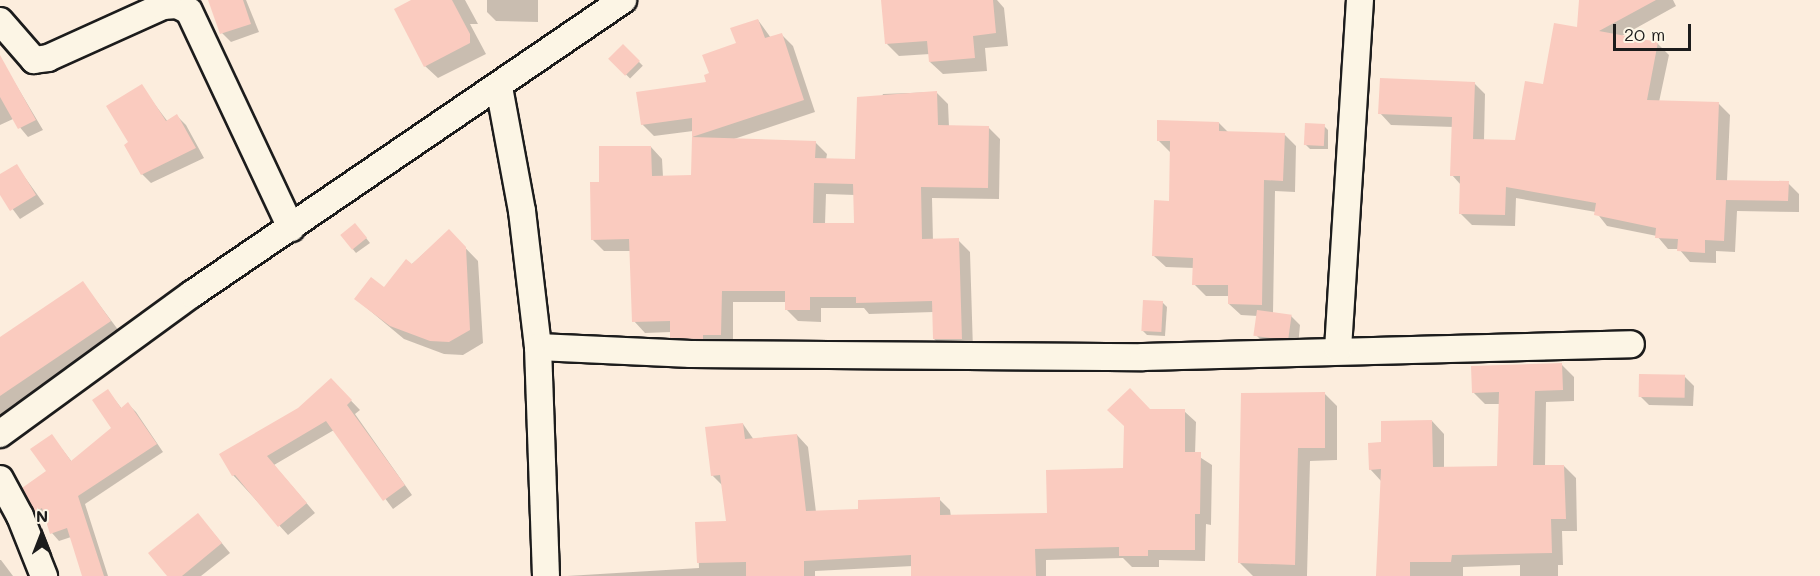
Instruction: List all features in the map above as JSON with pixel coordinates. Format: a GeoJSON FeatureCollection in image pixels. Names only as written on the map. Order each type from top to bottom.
{"type":"FeatureCollection","features":[{"type":"Feature","properties":{"kind":"street"},"geometry":{"type":"LineString","coordinates":[[0,434],[192,294],[499,87],[623,0]]}},
{"type":"Feature","properties":{"kind":"street"},"geometry":{"type":"LineString","coordinates":[[1338,349],[1360,0]]}},
{"type":"Feature","properties":{"kind":"street"},"geometry":{"type":"LineString","coordinates":[[0,21],[34,60],[48,58],[163,6],[177,5],[189,11],[291,228]]}},
{"type":"Feature","properties":{"kind":"street"},"geometry":{"type":"LineString","coordinates":[[499,87],[522,211],[538,347],[546,576]]}},
{"type":"Feature","properties":{"kind":"street"},"geometry":{"type":"LineString","coordinates":[[538,347],[691,354],[1143,357],[1338,349],[1631,344]]}},
{"type":"Feature","properties":{"kind":"street"},"geometry":{"type":"LineString","coordinates":[[0,479],[20,516],[44,576]]}},
{"type":"Feature","properties":{"kind":"building"},"geometry":{"type":"Polygon","coordinates":[[[208,0],[243,0],[251,24],[220,34],[208,0]]]}},
{"type":"Feature","properties":{"kind":"building"},"geometry":{"type":"Polygon","coordinates":[[[411,0],[452,0],[470,34],[470,43],[424,67],[394,9],[411,0]]]}},
{"type":"Feature","properties":{"kind":"building"},"geometry":{"type":"Polygon","coordinates":[[[881,0],[993,0],[996,33],[973,36],[975,58],[929,62],[927,41],[885,44],[881,0]]]}},
{"type":"Feature","properties":{"kind":"building"},"geometry":{"type":"Polygon","coordinates":[[[1579,0],[1656,0],[1599,31],[1658,42],[1647,100],[1719,102],[1716,180],[1789,181],[1788,201],[1726,200],[1724,241],[1705,240],[1705,253],[1677,251],[1678,239],[1655,238],[1656,228],[1594,215],[1596,203],[1506,187],[1505,215],[1459,214],[1460,176],[1450,176],[1452,117],[1378,114],[1380,78],[1475,82],[1473,139],[1515,140],[1525,81],[1543,84],[1554,23],[1577,27],[1579,0]]]}},
{"type":"Feature","properties":{"kind":"building"},"geometry":{"type":"Polygon","coordinates":[[[758,19],[765,38],[782,33],[804,100],[692,137],[692,118],[641,125],[636,92],[706,82],[704,75],[709,73],[702,55],[736,43],[730,28],[758,19]]]}},
{"type":"Feature","properties":{"kind":"building"},"geometry":{"type":"Polygon","coordinates":[[[623,44],[640,61],[625,76],[608,59],[623,44]]]}},
{"type":"Feature","properties":{"kind":"building"},"geometry":{"type":"Polygon","coordinates":[[[0,55],[36,120],[18,129],[0,97],[0,55]]]}},
{"type":"Feature","properties":{"kind":"building"},"geometry":{"type":"Polygon","coordinates":[[[142,84],[166,121],[177,114],[196,148],[141,175],[124,145],[128,142],[106,106],[142,84]]]}},
{"type":"Feature","properties":{"kind":"building"},"geometry":{"type":"Polygon","coordinates":[[[937,91],[938,125],[989,126],[988,188],[921,187],[922,239],[959,238],[962,339],[933,339],[932,301],[856,303],[856,297],[810,297],[810,310],[785,310],[785,291],[722,291],[721,335],[703,335],[703,339],[670,338],[670,321],[632,322],[629,239],[591,240],[590,182],[599,182],[599,146],[651,146],[652,176],[691,175],[692,137],[816,141],[815,158],[855,159],[857,97],[937,91]],[[814,183],[813,223],[854,223],[853,184],[814,183]]]}},
{"type":"Feature","properties":{"kind":"building"},"geometry":{"type":"Polygon","coordinates":[[[1157,120],[1219,122],[1219,131],[1285,133],[1283,181],[1264,180],[1262,305],[1228,304],[1228,285],[1192,285],[1193,258],[1152,256],[1154,200],[1169,201],[1170,141],[1157,141],[1157,120]]]}},
{"type":"Feature","properties":{"kind":"building"},"geometry":{"type":"Polygon","coordinates":[[[1305,123],[1325,124],[1324,146],[1304,145],[1305,123]]]}},
{"type":"Feature","properties":{"kind":"building"},"geometry":{"type":"Polygon","coordinates":[[[17,164],[36,195],[10,211],[0,195],[0,174],[17,164]]]}},
{"type":"Feature","properties":{"kind":"building"},"geometry":{"type":"Polygon","coordinates":[[[355,223],[367,238],[352,250],[340,235],[355,223]]]}},
{"type":"Feature","properties":{"kind":"building"},"geometry":{"type":"Polygon","coordinates":[[[449,229],[466,247],[470,330],[449,342],[430,341],[390,326],[354,299],[371,277],[384,287],[406,259],[412,264],[449,229]]]}},
{"type":"Feature","properties":{"kind":"building"},"geometry":{"type":"Polygon","coordinates":[[[83,281],[111,321],[0,396],[0,337],[83,281]]]}},
{"type":"Feature","properties":{"kind":"building"},"geometry":{"type":"Polygon","coordinates":[[[1143,300],[1163,301],[1161,332],[1141,331],[1143,300]]]}},
{"type":"Feature","properties":{"kind":"building"},"geometry":{"type":"Polygon","coordinates":[[[1257,310],[1292,315],[1288,341],[1253,336],[1257,310]]]}},
{"type":"Feature","properties":{"kind":"building"},"geometry":{"type":"Polygon","coordinates":[[[1562,363],[1563,390],[1535,391],[1533,465],[1564,465],[1566,519],[1551,519],[1552,553],[1452,555],[1451,562],[1410,562],[1410,576],[1376,576],[1381,469],[1369,470],[1368,443],[1381,442],[1381,421],[1432,420],[1433,467],[1497,466],[1499,392],[1472,393],[1471,366],[1562,363]]]}},
{"type":"Feature","properties":{"kind":"building"},"geometry":{"type":"Polygon","coordinates":[[[1639,374],[1685,375],[1685,398],[1639,397],[1639,374]]]}},
{"type":"Feature","properties":{"kind":"building"},"geometry":{"type":"Polygon","coordinates":[[[331,378],[352,400],[347,405],[405,485],[383,501],[326,421],[267,456],[307,503],[278,527],[235,475],[232,476],[219,454],[298,408],[331,378]]]}},
{"type":"Feature","properties":{"kind":"building"},"geometry":{"type":"Polygon","coordinates":[[[1130,388],[1150,409],[1185,409],[1185,452],[1201,452],[1200,514],[1195,514],[1195,550],[1148,550],[1148,556],[1119,556],[1119,547],[1035,549],[1036,576],[911,576],[911,555],[804,561],[804,576],[746,576],[746,562],[697,563],[695,522],[726,521],[720,475],[711,476],[705,427],[743,423],[745,439],[797,434],[806,511],[858,509],[858,500],[940,497],[940,515],[1047,513],[1046,470],[1123,468],[1124,426],[1107,410],[1130,388]]]}},
{"type":"Feature","properties":{"kind":"building"},"geometry":{"type":"Polygon","coordinates":[[[108,389],[121,408],[128,402],[157,444],[78,496],[104,576],[82,576],[67,528],[50,534],[42,508],[35,512],[22,488],[46,471],[30,449],[52,434],[71,461],[111,428],[92,400],[108,389]]]}},
{"type":"Feature","properties":{"kind":"building"},"geometry":{"type":"Polygon","coordinates":[[[1325,392],[1325,448],[1298,448],[1295,565],[1238,563],[1241,393],[1325,392]]]}},
{"type":"Feature","properties":{"kind":"building"},"geometry":{"type":"Polygon","coordinates":[[[198,513],[222,543],[182,576],[167,576],[148,553],[198,513]]]}}]}
